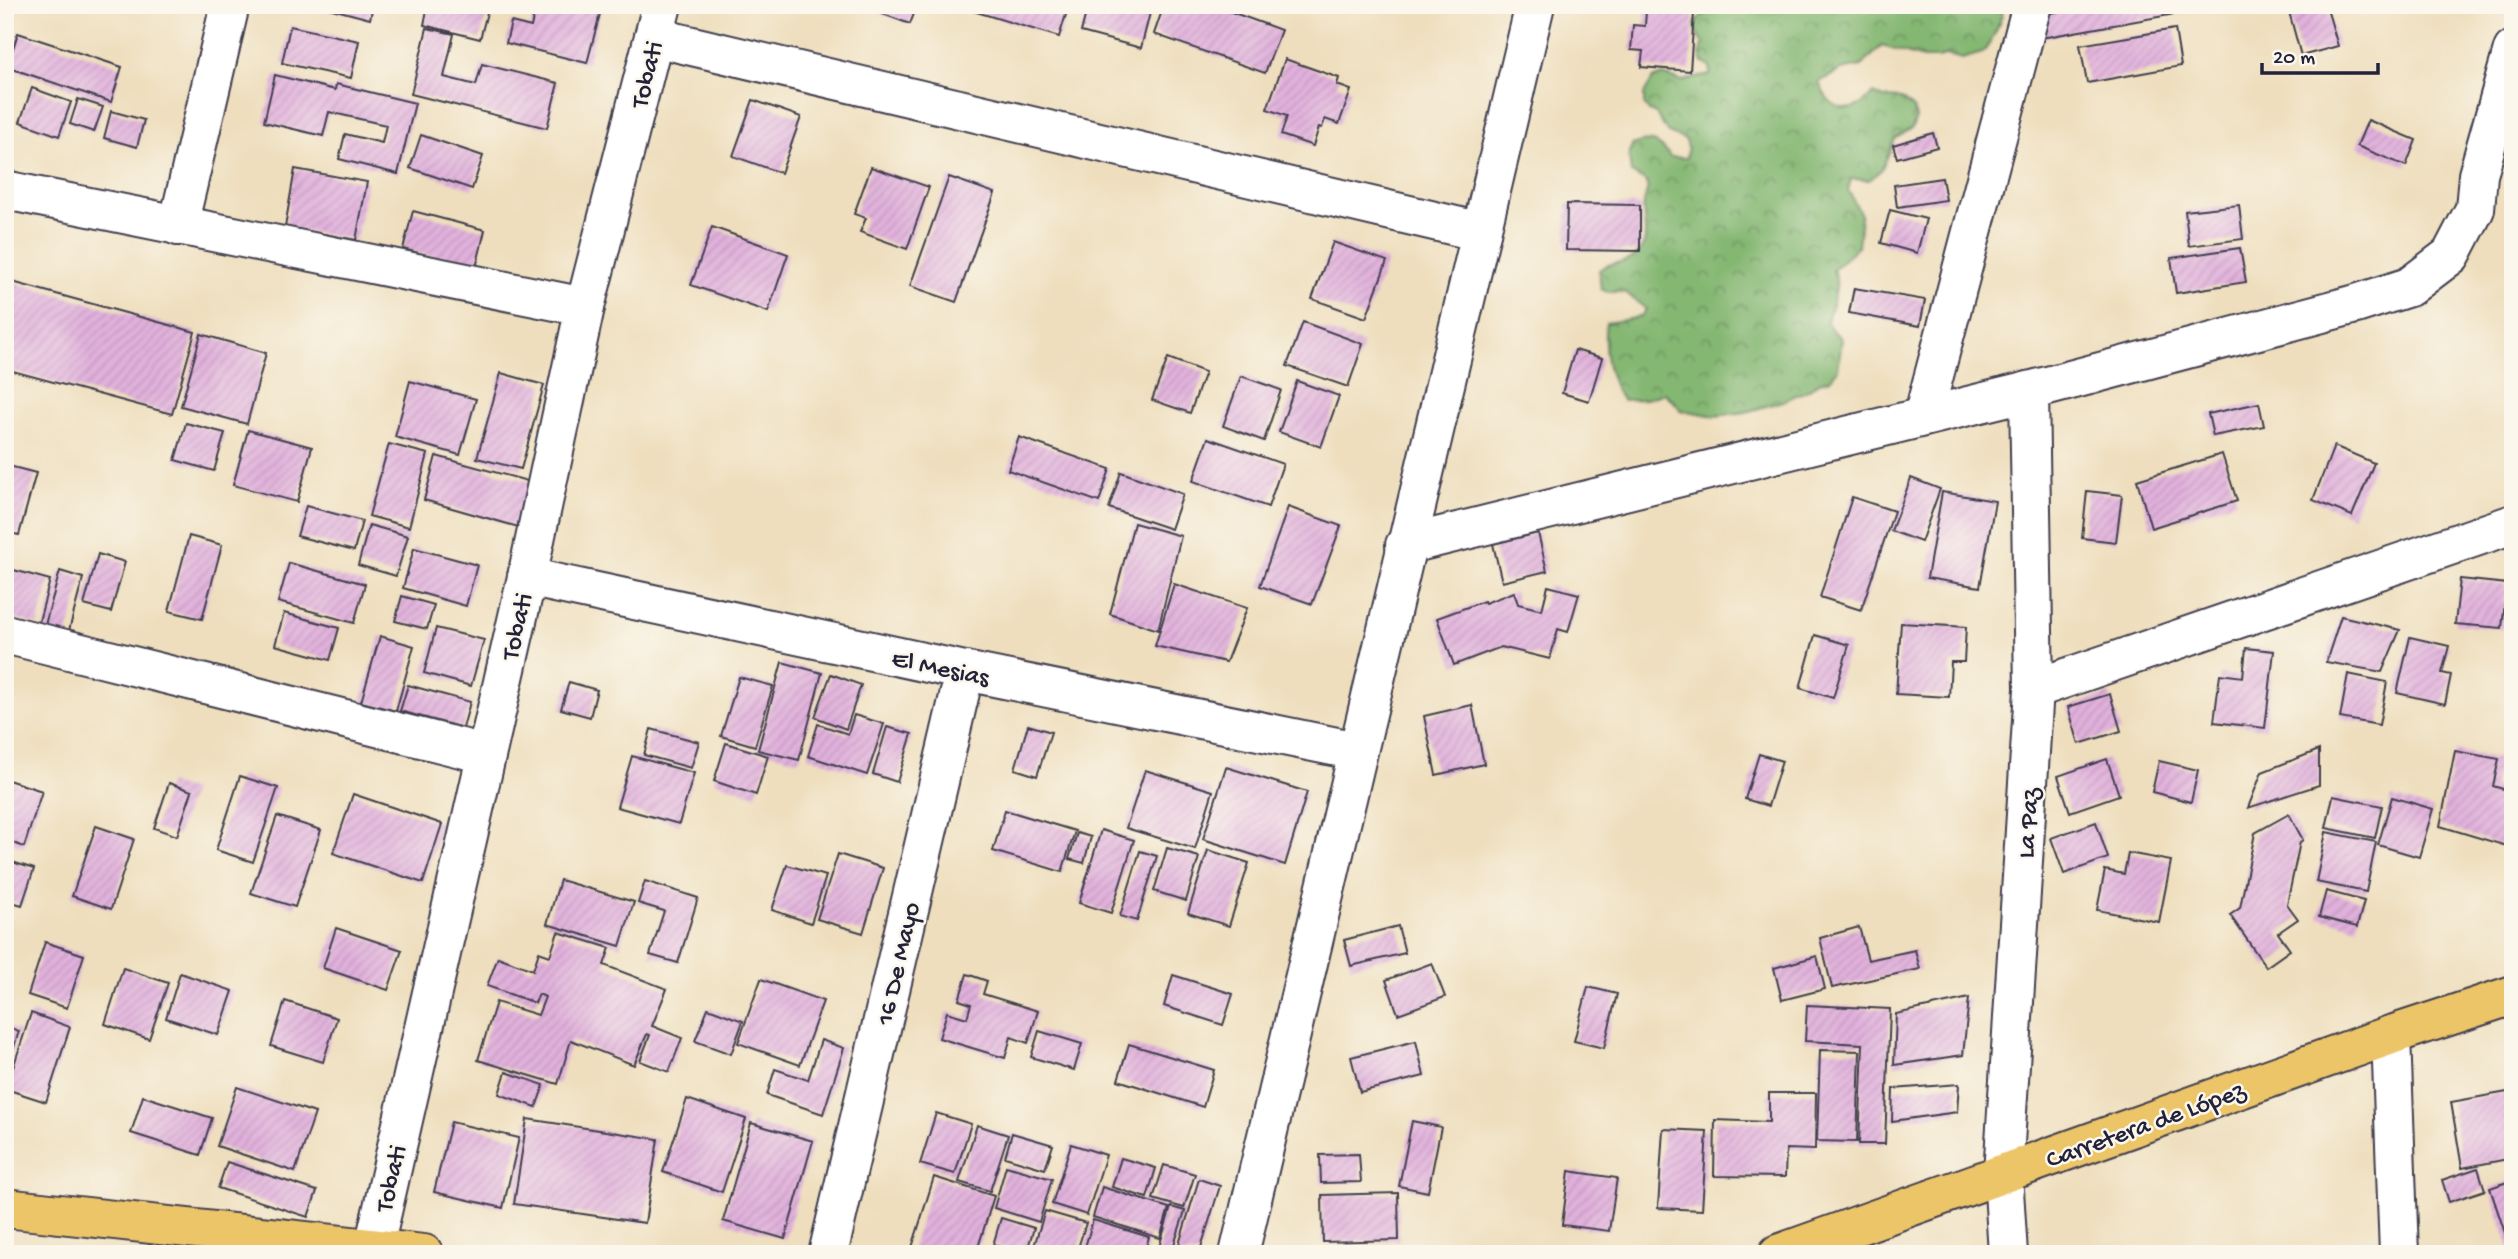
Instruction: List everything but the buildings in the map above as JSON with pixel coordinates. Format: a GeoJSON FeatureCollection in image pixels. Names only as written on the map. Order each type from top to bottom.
{"type":"FeatureCollection","features":[{"type":"Feature","properties":{"kind":"main road","name":"Carretera de López"},"geometry":{"type":"LineString","coordinates":[[1778,1254],[2391,1035],[2513,995]]}},
{"type":"Feature","properties":{"kind":"main road"},"geometry":{"type":"LineString","coordinates":[[5,1208],[424,1254]]}},
{"type":"Feature","properties":{"kind":"street"},"geometry":{"type":"LineString","coordinates":[[178,226],[230,5]]}},
{"type":"Feature","properties":{"kind":"street"},"geometry":{"type":"LineString","coordinates":[[1238,1254],[1535,5]]}},
{"type":"Feature","properties":{"kind":"street"},"geometry":{"type":"LineString","coordinates":[[1923,417],[2032,5]]}},
{"type":"Feature","properties":{"kind":"street"},"geometry":{"type":"LineString","coordinates":[[658,21],[1480,232]]}},
{"type":"Feature","properties":{"kind":"street","name":"Tobati"},"geometry":{"type":"LineString","coordinates":[[374,1247],[527,577],[585,307],[658,21]]}},
{"type":"Feature","properties":{"kind":"street"},"geometry":{"type":"LineString","coordinates":[[1405,545],[2029,391],[2356,304],[2409,287],[2451,255],[2496,170],[2513,50]]}},
{"type":"Feature","properties":{"kind":"street"},"geometry":{"type":"LineString","coordinates":[[5,190],[585,307]]}},
{"type":"Feature","properties":{"kind":"street","name":"La Paz"},"geometry":{"type":"LineString","coordinates":[[2008,1254],[2003,1174],[2034,689],[2029,391]]}},
{"type":"Feature","properties":{"kind":"street"},"geometry":{"type":"LineString","coordinates":[[2034,689],[2513,524]]}},
{"type":"Feature","properties":{"kind":"street","name":"El Mesias"},"geometry":{"type":"LineString","coordinates":[[527,577],[965,671],[1357,751]]}},
{"type":"Feature","properties":{"kind":"street"},"geometry":{"type":"LineString","coordinates":[[5,634],[485,754]]}},
{"type":"Feature","properties":{"kind":"street","name":"16 De Mayo"},"geometry":{"type":"LineString","coordinates":[[828,1254],[965,671]]}},
{"type":"Feature","properties":{"kind":"street"},"geometry":{"type":"LineString","coordinates":[[2391,1035],[2399,1254]]}},
{"type":"Feature","properties":{"kind":"green space"},"geometry":{"type":"Polygon","coordinates":[[[1707,5],[2004,5],[1996,30],[1983,53],[1962,59],[1948,55],[1923,58],[1882,46],[1861,66],[1841,70],[1819,82],[1829,99],[1842,108],[1858,106],[1873,93],[1884,98],[1902,99],[1913,108],[1916,118],[1912,128],[1895,139],[1882,169],[1869,180],[1851,179],[1848,190],[1861,215],[1858,246],[1833,270],[1836,289],[1827,322],[1842,339],[1838,369],[1830,379],[1783,401],[1746,412],[1715,416],[1681,410],[1665,393],[1646,399],[1622,400],[1607,363],[1606,323],[1641,317],[1646,309],[1625,292],[1608,292],[1601,289],[1599,270],[1631,259],[1644,244],[1643,210],[1647,182],[1631,173],[1629,156],[1632,145],[1654,143],[1663,148],[1670,157],[1686,158],[1686,140],[1668,133],[1656,114],[1649,111],[1644,104],[1644,94],[1653,79],[1663,75],[1682,81],[1710,75],[1710,67],[1702,61],[1700,52],[1704,43],[1697,36],[1695,24],[1700,17],[1708,13],[1707,5]]]}}]}
